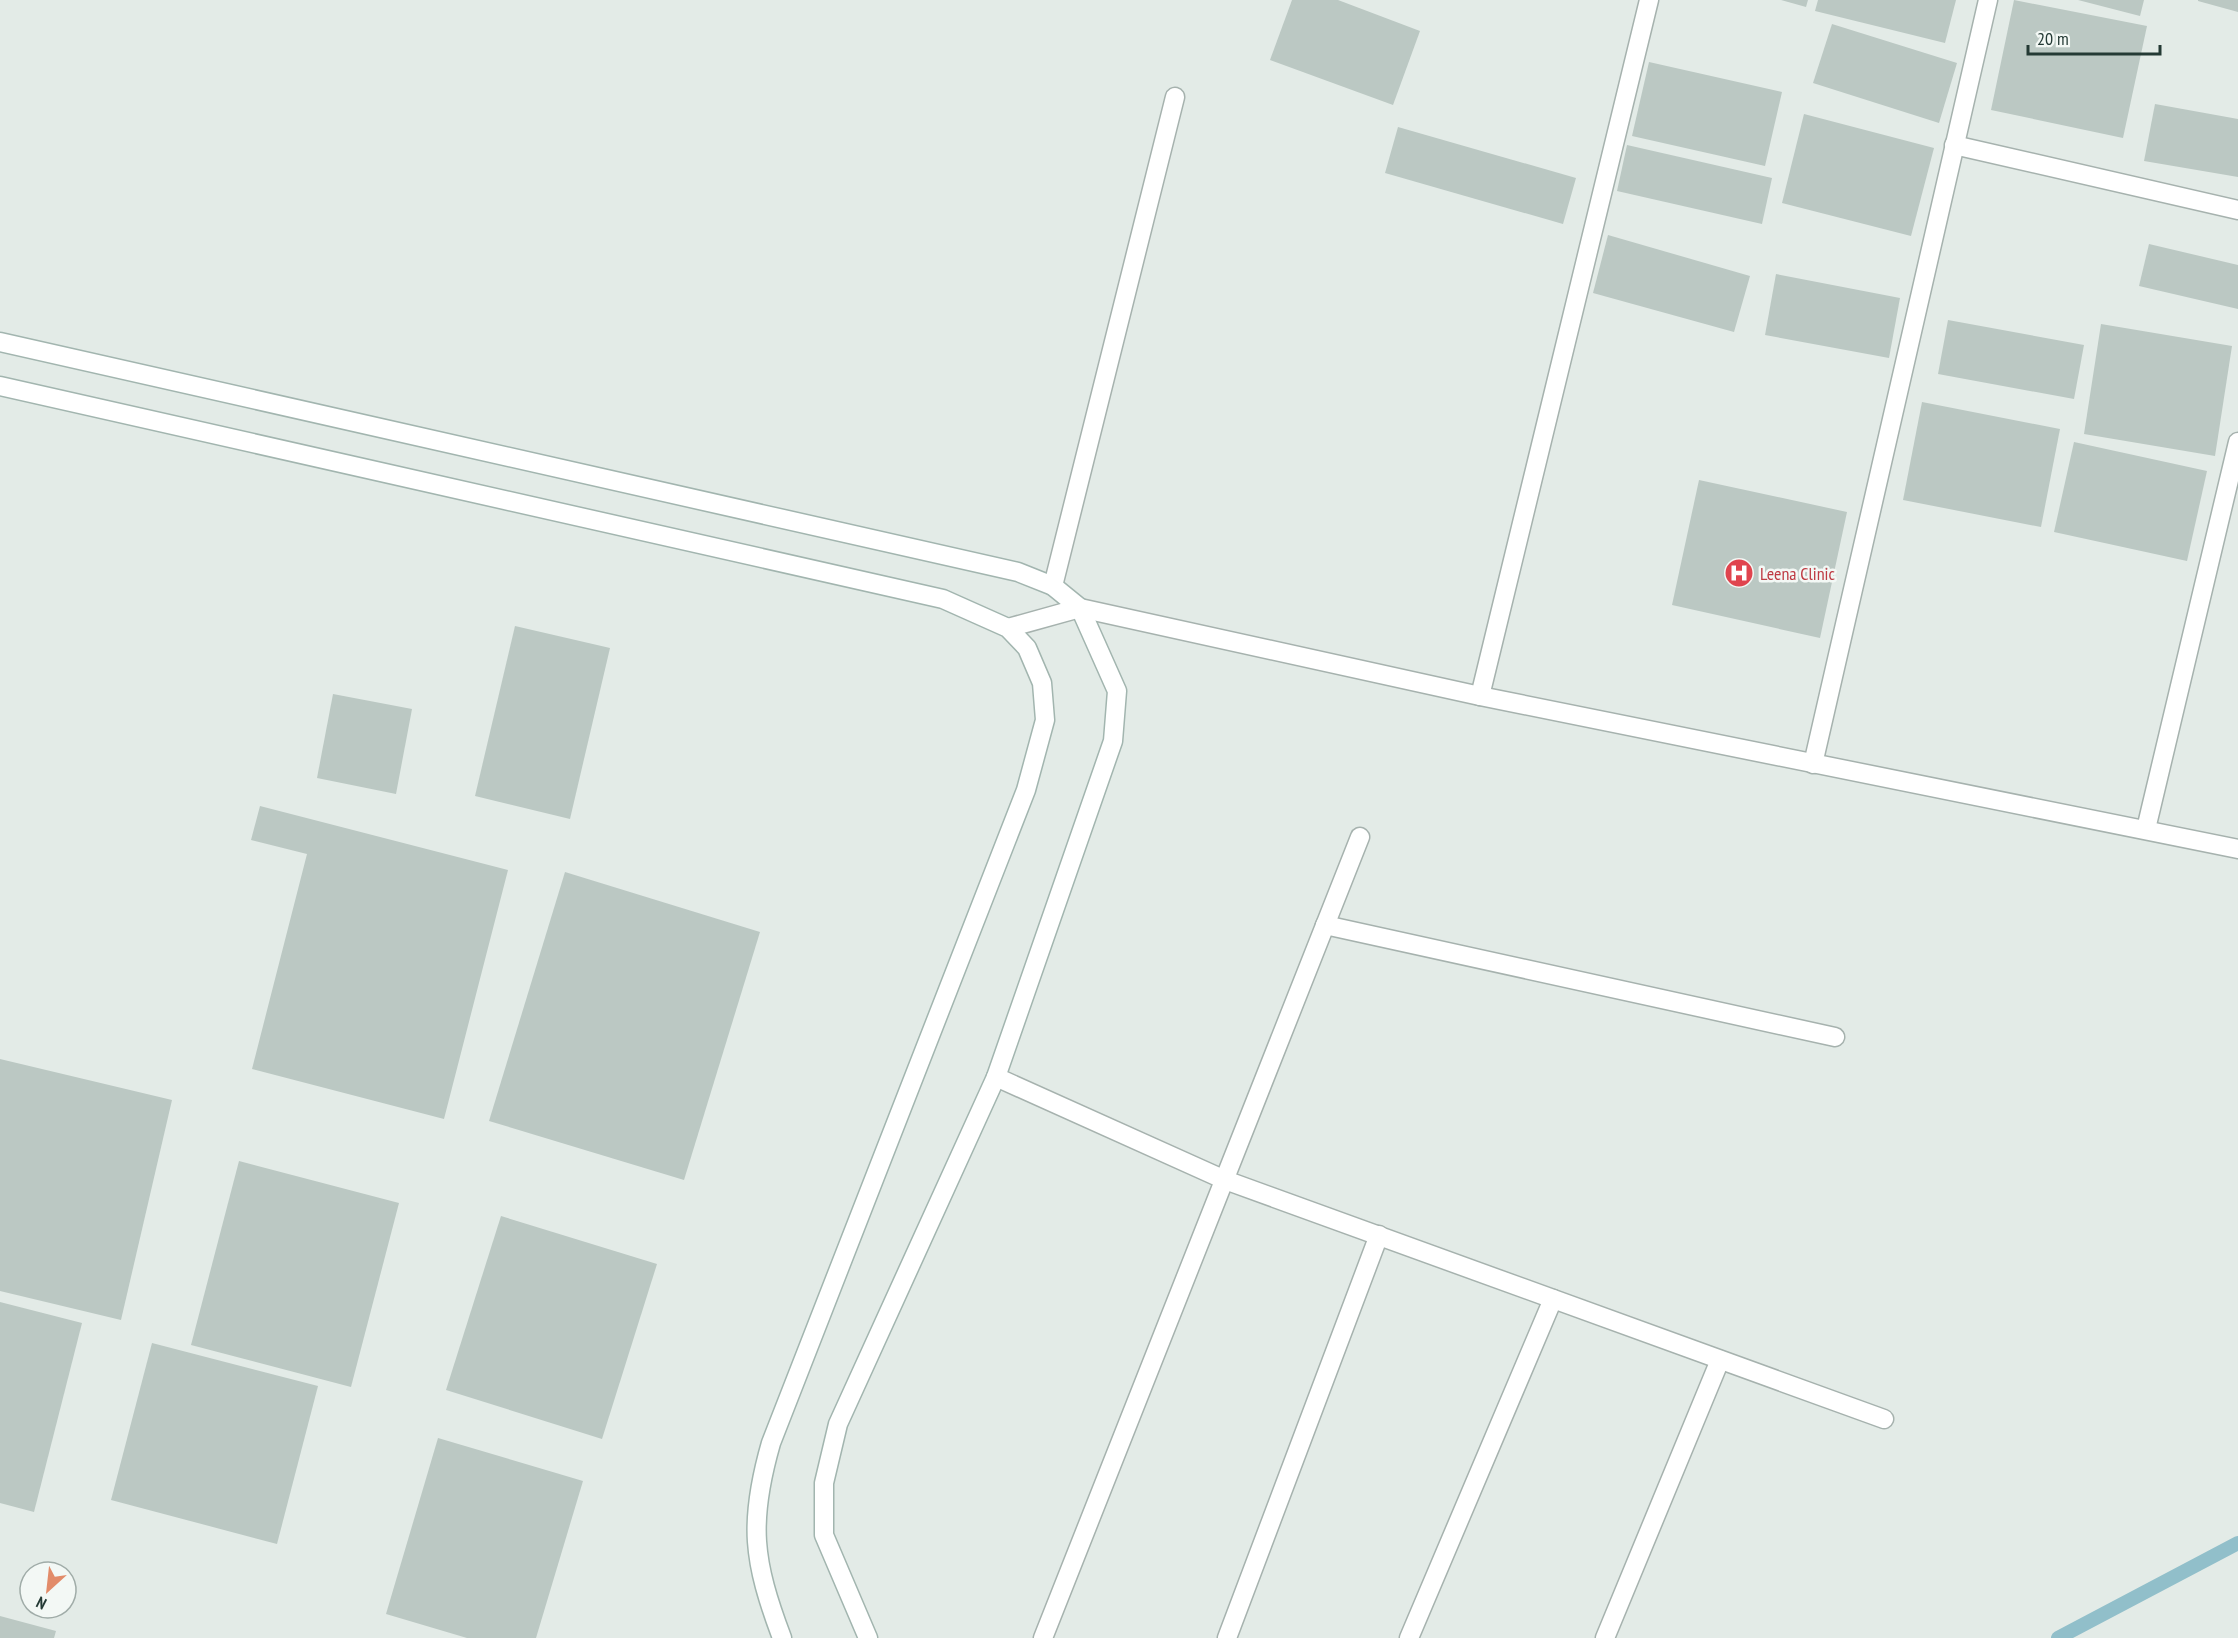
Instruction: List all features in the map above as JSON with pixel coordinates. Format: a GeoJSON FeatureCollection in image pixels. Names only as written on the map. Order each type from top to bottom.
{"type":"FeatureCollection","features":[{"type":"Feature","properties":{"kind":"street"},"geometry":{"type":"LineString","coordinates":[[1480,696],[1649,0]]}},
{"type":"Feature","properties":{"kind":"street"},"geometry":{"type":"LineString","coordinates":[[1813,764],[1988,0]]}},
{"type":"Feature","properties":{"kind":"street"},"geometry":{"type":"LineString","coordinates":[[1053,586],[1175,97]]}},
{"type":"Feature","properties":{"kind":"street"},"geometry":{"type":"LineString","coordinates":[[1954,145],[2238,210]]}},
{"type":"Feature","properties":{"kind":"street"},"geometry":{"type":"LineString","coordinates":[[0,342],[1007,570],[1053,586],[1080,608],[1480,696],[2238,849]]}},
{"type":"Feature","properties":{"kind":"street"},"geometry":{"type":"LineString","coordinates":[[0,386],[943,599],[1008,628],[1027,648],[1042,683],[1045,720],[1026,790],[771,1443],[758,1487],[755,1542],[767,1597],[782,1638]]}},
{"type":"Feature","properties":{"kind":"street"},"geometry":{"type":"LineString","coordinates":[[2146,829],[2238,442]]}},
{"type":"Feature","properties":{"kind":"street"},"geometry":{"type":"LineString","coordinates":[[1008,628],[1080,608]]}},
{"type":"Feature","properties":{"kind":"street"},"geometry":{"type":"LineString","coordinates":[[867,1638],[824,1535],[824,1483],[838,1424],[996,1077],[1113,741],[1117,691],[1080,608]]}},
{"type":"Feature","properties":{"kind":"street"},"geometry":{"type":"LineString","coordinates":[[1043,1638],[1360,837]]}},
{"type":"Feature","properties":{"kind":"street"},"geometry":{"type":"LineString","coordinates":[[1325,925],[1835,1037]]}},
{"type":"Feature","properties":{"kind":"street"},"geometry":{"type":"LineString","coordinates":[[996,1077],[1226,1180],[1884,1419]]}},
{"type":"Feature","properties":{"kind":"street"},"geometry":{"type":"LineString","coordinates":[[1227,1638],[1379,1235]]}},
{"type":"Feature","properties":{"kind":"street"},"geometry":{"type":"LineString","coordinates":[[1409,1638],[1553,1299]]}},
{"type":"Feature","properties":{"kind":"street"},"geometry":{"type":"LineString","coordinates":[[1605,1638],[1720,1360]]}},
{"type":"Feature","properties":{"kind":"building"},"geometry":{"type":"Polygon","coordinates":[[[1292,0],[1338,0],[1420,31],[1393,105],[1270,60],[1292,0]]]}},
{"type":"Feature","properties":{"kind":"building"},"geometry":{"type":"Polygon","coordinates":[[[1781,0],[1808,0],[1806,7],[1781,0]]]}},
{"type":"Feature","properties":{"kind":"building"},"geometry":{"type":"Polygon","coordinates":[[[1818,0],[1956,0],[1945,43],[1815,11],[1818,0]]]}},
{"type":"Feature","properties":{"kind":"building"},"geometry":{"type":"Polygon","coordinates":[[[2014,0],[2147,26],[2123,138],[1991,110],[2014,0]]]}},
{"type":"Feature","properties":{"kind":"building"},"geometry":{"type":"Polygon","coordinates":[[[2078,0],[2144,0],[2140,16],[2078,0]]]}},
{"type":"Feature","properties":{"kind":"building"},"geometry":{"type":"Polygon","coordinates":[[[2238,0],[2238,12],[2198,1],[2238,0]]]}},
{"type":"Feature","properties":{"kind":"building"},"geometry":{"type":"Polygon","coordinates":[[[1832,24],[1957,63],[1939,123],[1813,83],[1832,24]]]}},
{"type":"Feature","properties":{"kind":"building"},"geometry":{"type":"Polygon","coordinates":[[[1649,62],[1782,92],[1765,166],[1632,136],[1649,62]]]}},
{"type":"Feature","properties":{"kind":"building"},"geometry":{"type":"Polygon","coordinates":[[[2155,104],[2238,119],[2238,177],[2144,161],[2155,104]]]}},
{"type":"Feature","properties":{"kind":"building"},"geometry":{"type":"Polygon","coordinates":[[[1804,114],[1934,148],[1911,236],[1782,203],[1804,114]]]}},
{"type":"Feature","properties":{"kind":"building"},"geometry":{"type":"Polygon","coordinates":[[[1398,127],[1576,178],[1563,224],[1385,173],[1398,127]]]}},
{"type":"Feature","properties":{"kind":"building"},"geometry":{"type":"Polygon","coordinates":[[[1627,145],[1772,178],[1762,224],[1617,191],[1627,145]]]}},
{"type":"Feature","properties":{"kind":"building"},"geometry":{"type":"Polygon","coordinates":[[[1608,235],[1750,276],[1734,332],[1593,293],[1608,235]]]}},
{"type":"Feature","properties":{"kind":"building"},"geometry":{"type":"Polygon","coordinates":[[[2149,244],[2238,265],[2238,309],[2139,286],[2149,244]]]}},
{"type":"Feature","properties":{"kind":"building"},"geometry":{"type":"Polygon","coordinates":[[[1776,274],[1900,298],[1889,358],[1765,335],[1776,274]]]}},
{"type":"Feature","properties":{"kind":"building"},"geometry":{"type":"Polygon","coordinates":[[[1948,320],[2084,345],[2074,399],[1938,374],[1948,320]]]}},
{"type":"Feature","properties":{"kind":"building"},"geometry":{"type":"Polygon","coordinates":[[[2101,324],[2232,346],[2215,456],[2084,434],[2101,324]]]}},
{"type":"Feature","properties":{"kind":"building"},"geometry":{"type":"Polygon","coordinates":[[[1922,402],[2060,429],[2041,527],[1903,500],[1922,402]]]}},
{"type":"Feature","properties":{"kind":"building"},"geometry":{"type":"Polygon","coordinates":[[[2074,442],[2207,471],[2187,561],[2054,532],[2074,442]]]}},
{"type":"Feature","properties":{"kind":"building"},"geometry":{"type":"Polygon","coordinates":[[[1699,480],[1847,512],[1820,638],[1672,605],[1699,480]]]}},
{"type":"Feature","properties":{"kind":"building"},"geometry":{"type":"Polygon","coordinates":[[[515,626],[610,648],[570,819],[475,796],[515,626]]]}},
{"type":"Feature","properties":{"kind":"building"},"geometry":{"type":"Polygon","coordinates":[[[333,694],[412,709],[396,794],[317,778],[333,694]]]}},
{"type":"Feature","properties":{"kind":"building"},"geometry":{"type":"Polygon","coordinates":[[[260,806],[508,870],[444,1119],[252,1069],[307,854],[251,840],[260,806]]]}},
{"type":"Feature","properties":{"kind":"building"},"geometry":{"type":"Polygon","coordinates":[[[565,872],[760,932],[684,1180],[489,1121],[565,872]]]}},
{"type":"Feature","properties":{"kind":"building"},"geometry":{"type":"Polygon","coordinates":[[[0,1059],[172,1100],[121,1320],[0,1291],[0,1059]]]}},
{"type":"Feature","properties":{"kind":"building"},"geometry":{"type":"Polygon","coordinates":[[[239,1161],[399,1203],[351,1387],[191,1345],[239,1161]]]}},
{"type":"Feature","properties":{"kind":"building"},"geometry":{"type":"Polygon","coordinates":[[[501,1216],[657,1264],[602,1439],[446,1390],[501,1216]]]}},
{"type":"Feature","properties":{"kind":"building"},"geometry":{"type":"Polygon","coordinates":[[[0,1302],[82,1323],[34,1512],[0,1503],[0,1302]]]}},
{"type":"Feature","properties":{"kind":"building"},"geometry":{"type":"Polygon","coordinates":[[[152,1343],[318,1386],[277,1544],[111,1500],[152,1343]]]}},
{"type":"Feature","properties":{"kind":"building"},"geometry":{"type":"Polygon","coordinates":[[[438,1438],[583,1481],[536,1638],[467,1638],[386,1614],[438,1438]]]}},
{"type":"Feature","properties":{"kind":"building"},"geometry":{"type":"Polygon","coordinates":[[[0,1616],[56,1631],[54,1638],[0,1638],[0,1616]]]}},
{"type":"Feature","properties":{"kind":"waterway"},"geometry":{"type":"LineString","coordinates":[[2058,1638],[2238,1543]]}},
{"type":"Feature","properties":{"kind":"place","name":"Leena Clinic"},"geometry":{"type":"Point","coordinates":[1739,573]}}]}
